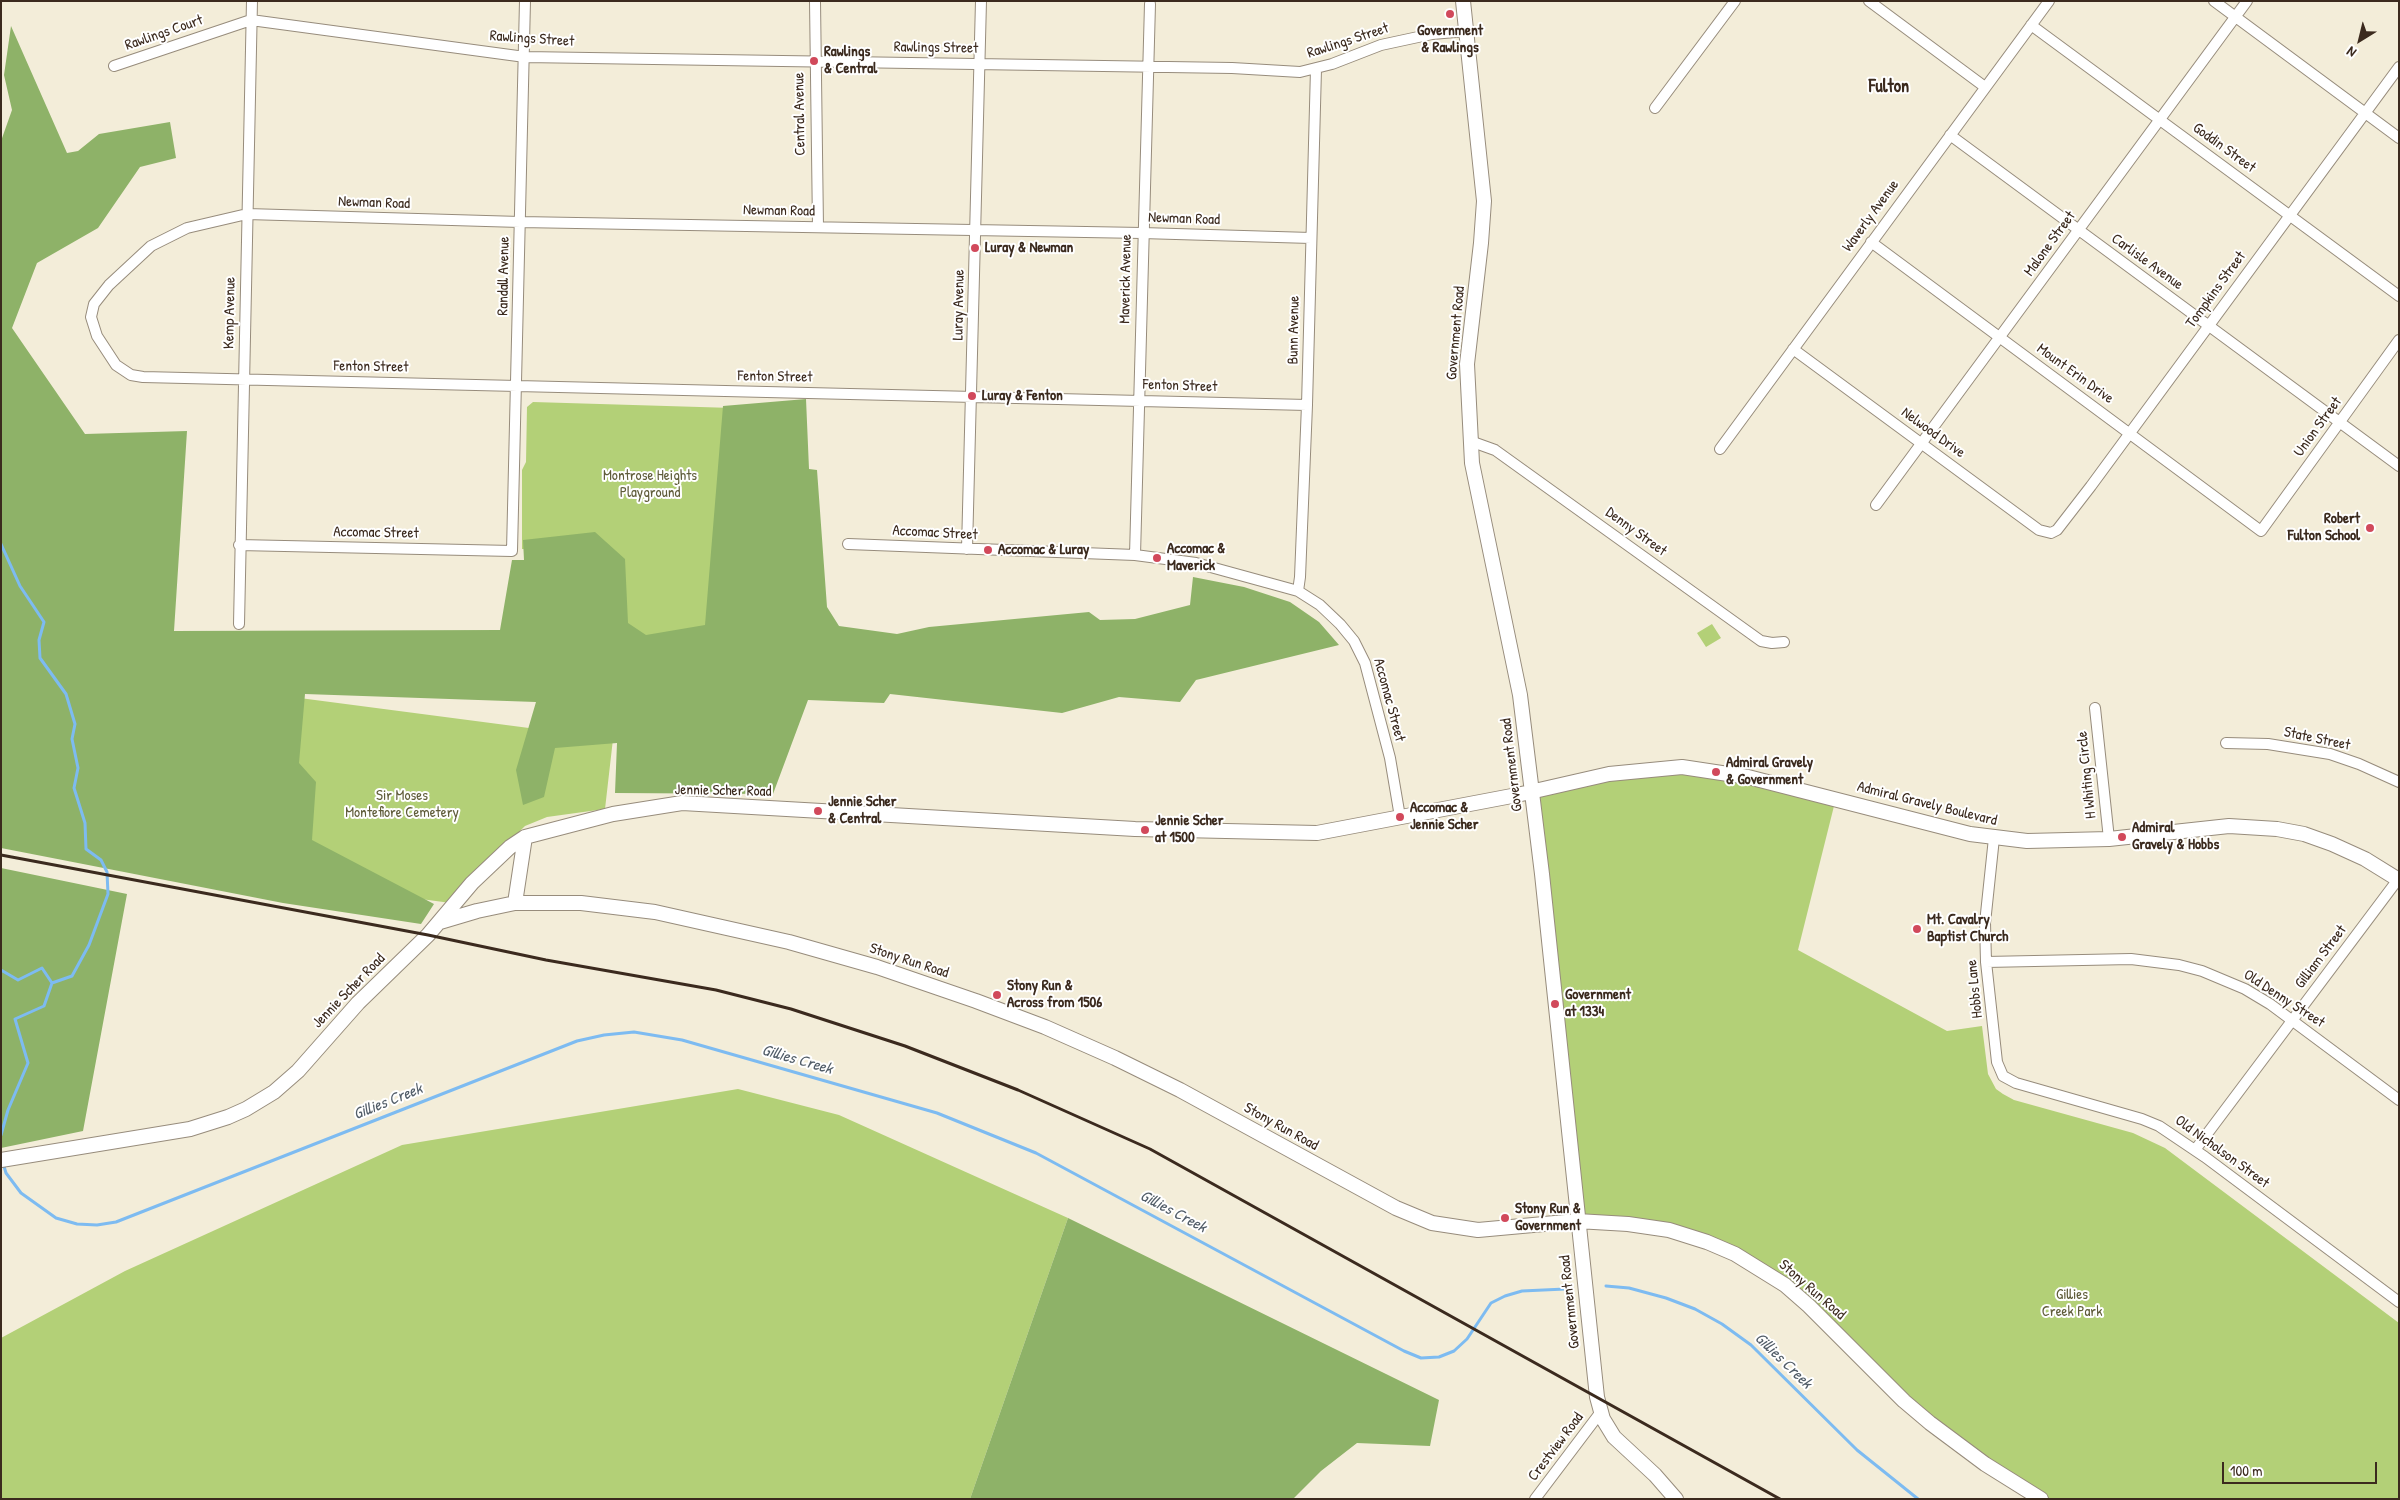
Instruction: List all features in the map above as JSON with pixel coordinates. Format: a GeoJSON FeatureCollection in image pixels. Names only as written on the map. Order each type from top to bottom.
{"type":"FeatureCollection","features":[{"type":"Feature","properties":{"kind":"street","name":"Kemp Avenue"},"geometry":{"type":"LineString","coordinates":[[238,624],[252,1]]}},
{"type":"Feature","properties":{"kind":"street","name":"Randall Avenue"},"geometry":{"type":"LineString","coordinates":[[512,551],[525,1]]}},
{"type":"Feature","properties":{"kind":"street","name":"Central Avenue"},"geometry":{"type":"LineString","coordinates":[[814,1],[818,227]]}},
{"type":"Feature","properties":{"kind":"street","name":"Luray Avenue"},"geometry":{"type":"LineString","coordinates":[[967,549],[981,1]]}},
{"type":"Feature","properties":{"kind":"street","name":"Government Road"},"geometry":{"type":"LineString","coordinates":[[1463,1],[1484,201],[1481,243],[1466,364],[1470,441],[1477,494],[1520,695],[1596,1387],[1600,1413],[1614,1437],[1655,1475],[1676,1499]]}},
{"type":"Feature","properties":{"kind":"street"},"geometry":{"type":"LineString","coordinates":[[1655,108],[1735,1]]}},
{"type":"Feature","properties":{"kind":"street"},"geometry":{"type":"LineString","coordinates":[[1869,1],[1985,87]]}},
{"type":"Feature","properties":{"kind":"street","name":"Waverly Avenue"},"geometry":{"type":"LineString","coordinates":[[1720,450],[2049,1]]}},
{"type":"Feature","properties":{"kind":"street"},"geometry":{"type":"LineString","coordinates":[[2214,1],[2399,138]]}},
{"type":"Feature","properties":{"kind":"street","name":"Malone Street"},"geometry":{"type":"LineString","coordinates":[[1876,505],[2247,1]]}},
{"type":"Feature","properties":{"kind":"street","name":"Maverick Avenue"},"geometry":{"type":"LineString","coordinates":[[1135,555],[1142,233],[1150,4]]}},
{"type":"Feature","properties":{"kind":"street","name":"Rawlings Street"},"geometry":{"type":"LineString","coordinates":[[251,20],[525,57],[1147,67],[1300,72],[1316,69],[1381,45],[1432,34],[1467,31]]}},
{"type":"Feature","properties":{"kind":"street","name":"Rawlings Court"},"geometry":{"type":"LineString","coordinates":[[114,66],[251,20]]}},
{"type":"Feature","properties":{"kind":"street","name":"Goddin Street"},"geometry":{"type":"LineString","coordinates":[[2031,25],[2399,296]]}},
{"type":"Feature","properties":{"kind":"street","name":"Tompkins Street"},"geometry":{"type":"LineString","coordinates":[[2057,530],[2399,67]]}},
{"type":"Feature","properties":{"kind":"street","name":"Bunn Avenue"},"geometry":{"type":"LineString","coordinates":[[1298,591],[1307,405],[1316,69]]}},
{"type":"Feature","properties":{"kind":"street","name":"Carlisle Avenue"},"geometry":{"type":"LineString","coordinates":[[1950,135],[2399,466]]}},
{"type":"Feature","properties":{"kind":"street","name":"Newman Road"},"geometry":{"type":"LineString","coordinates":[[94,304],[126,267],[151,246],[170,234],[204,223],[247,214],[520,222],[1142,233],[1311,238]]}},
{"type":"Feature","properties":{"kind":"street","name":"Mount Erin Drive"},"geometry":{"type":"LineString","coordinates":[[1871,242],[2261,531]]}},
{"type":"Feature","properties":{"kind":"street","name":"Fenton Street"},"geometry":{"type":"LineString","coordinates":[[94,304],[91,317],[97,336],[116,365],[131,375],[143,377],[1307,405]]}},
{"type":"Feature","properties":{"kind":"street","name":"Union Street"},"geometry":{"type":"LineString","coordinates":[[2261,531],[2399,340]]}},
{"type":"Feature","properties":{"kind":"street","name":"Nelwood Drive"},"geometry":{"type":"LineString","coordinates":[[1793,349],[2039,530],[2051,533],[2057,530]]}},
{"type":"Feature","properties":{"kind":"street","name":"Denny Street"},"geometry":{"type":"LineString","coordinates":[[1470,441],[1495,450],[1762,640],[1772,643],[1784,642]]}},
{"type":"Feature","properties":{"kind":"street","name":"Accomac Street"},"geometry":{"type":"LineString","coordinates":[[848,544],[1135,555],[1196,563],[1298,591],[1320,605],[1340,624],[1354,642],[1365,663],[1390,758],[1400,817]]}},
{"type":"Feature","properties":{"kind":"street","name":"Accomac Street"},"geometry":{"type":"LineString","coordinates":[[239,545],[512,551]]}},
{"type":"Feature","properties":{"kind":"street","name":"H Whiting Circle"},"geometry":{"type":"LineString","coordinates":[[2095,708],[2108,839]]}},
{"type":"Feature","properties":{"kind":"street","name":"State Street"},"geometry":{"type":"LineString","coordinates":[[2226,743],[2268,744],[2321,752],[2359,764],[2399,782]]}},
{"type":"Feature","properties":{"kind":"street","name":"Admiral Gravely Boulevard"},"geometry":{"type":"LineString","coordinates":[[1532,792],[1630,770],[1682,767],[1702,769],[1748,777],[1970,834],[1994,838],[2048,842],[2108,839],[2229,826],[2277,829],[2304,834],[2350,852],[2398,879]]}},
{"type":"Feature","properties":{"kind":"street","name":"Jennie Scher Road"},"geometry":{"type":"LineString","coordinates":[[1,1160],[190,1129],[246,1109],[274,1092],[298,1071],[358,1003],[440,922],[472,883],[510,847],[525,837],[613,814],[682,803],[1136,829],[1316,833],[1532,792]]}},
{"type":"Feature","properties":{"kind":"street"},"geometry":{"type":"LineString","coordinates":[[516,904],[525,837]]}},
{"type":"Feature","properties":{"kind":"street","name":"Hobbs Lane"},"geometry":{"type":"LineString","coordinates":[[1994,838],[1985,923],[1986,962],[1998,1062],[2003,1076]]}},
{"type":"Feature","properties":{"kind":"street","name":"Gilliam Street"},"geometry":{"type":"LineString","coordinates":[[2195,1150],[2398,879]]}},
{"type":"Feature","properties":{"kind":"street","name":"Stony Run Road"},"geometry":{"type":"LineString","coordinates":[[440,922],[477,911],[516,904],[581,903],[655,912],[781,940],[877,967],[1002,1010],[1115,1058],[1180,1090],[1413,1216],[1454,1228],[1478,1230],[1577,1222],[1628,1224],[1669,1230],[1707,1242],[1761,1268],[1809,1306],[1883,1381],[1930,1423],[1985,1464],[2041,1499]]}},
{"type":"Feature","properties":{"kind":"street","name":"Old Denny Street"},"geometry":{"type":"LineString","coordinates":[[1986,962],[2131,959],[2179,965],[2202,971],[2245,989],[2292,1020],[2399,1100]]}},
{"type":"Feature","properties":{"kind":"street","name":"Old Nicholson Street"},"geometry":{"type":"LineString","coordinates":[[2003,1076],[2016,1083],[2142,1119],[2173,1134],[2399,1302]]}},
{"type":"Feature","properties":{"kind":"street","name":"Crestview Road"},"geometry":{"type":"LineString","coordinates":[[1536,1499],[1600,1413]]}},
{"type":"Feature","properties":{"kind":"green space"},"geometry":{"type":"Polygon","coordinates":[[[11,26],[67,153],[78,151],[99,134],[170,122],[176,158],[140,167],[98,228],[37,263],[12,328],[85,434],[187,431],[174,631],[500,630],[512,560],[524,560],[523,540],[595,532],[625,559],[628,623],[646,635],[705,625],[723,406],[806,399],[809,469],[817,470],[827,607],[839,626],[897,634],[929,627],[1089,612],[1100,620],[1135,619],[1190,605],[1193,577],[1244,587],[1290,602],[1319,622],[1339,645],[1196,680],[1180,702],[1119,697],[1062,713],[890,694],[884,703],[808,700],[773,794],[615,793],[617,743],[555,748],[544,797],[523,805],[516,770],[536,702],[305,694],[299,763],[316,782],[312,840],[434,904],[421,924],[283,903],[1,848],[1,141],[12,110],[4,75],[11,26]]]}},
{"type":"Feature","properties":{"kind":"green space","name":"Montrose Heights Playground"},"geometry":{"type":"Polygon","coordinates":[[[533,402],[733,408],[726,649],[606,645],[608,552],[522,549],[522,470],[526,462],[527,407],[533,402]]]}},
{"type":"Feature","properties":{"kind":"green space"},"geometry":{"type":"Polygon","coordinates":[[[1712,624],[1721,638],[1706,647],[1697,633],[1712,624]]]}},
{"type":"Feature","properties":{"kind":"green space","name":"Sir Moses Montefiore Cemetery"},"geometry":{"type":"Polygon","coordinates":[[[292,697],[613,739],[605,809],[547,817],[525,826],[470,880],[451,903],[269,879],[292,697]]]}},
{"type":"Feature","properties":{"kind":"green space","name":"Gillies Creek Park"},"geometry":{"type":"Polygon","coordinates":[[[1658,768],[1836,798],[1798,950],[1947,1031],[1982,1026],[1988,1074],[1996,1089],[2003,1094],[2014,1100],[2133,1133],[2165,1148],[2399,1323],[2399,1499],[2041,1499],[1957,1444],[1809,1306],[1707,1242],[1577,1221],[1532,792],[1658,768]]]}},
{"type":"Feature","properties":{"kind":"green space"},"geometry":{"type":"Polygon","coordinates":[[[1,868],[127,894],[83,1131],[1,1148],[1,868]]]}},
{"type":"Feature","properties":{"kind":"green space"},"geometry":{"type":"Polygon","coordinates":[[[738,1089],[839,1115],[1068,1218],[970,1499],[1,1499],[1,1338],[125,1271],[402,1145],[738,1089]]]}},
{"type":"Feature","properties":{"kind":"green space"},"geometry":{"type":"Polygon","coordinates":[[[1068,1218],[1439,1400],[1430,1446],[1357,1443],[1321,1471],[1293,1499],[970,1499],[1068,1218]]]}},
{"type":"Feature","properties":{"kind":"waterway"},"geometry":{"type":"LineString","coordinates":[[1,544],[20,586],[44,622],[39,640],[40,658],[66,694],[75,724],[72,739],[78,768],[74,788],[85,823],[86,849],[101,860],[107,872],[108,894],[89,945],[72,976],[52,983]]}},
{"type":"Feature","properties":{"kind":"waterway","name":"Gillies Creek"},"geometry":{"type":"LineString","coordinates":[[1,970],[18,980],[42,968],[52,983],[44,1006],[15,1019],[28,1063],[8,1110],[1,1135]]}},
{"type":"Feature","properties":{"kind":"waterway","name":"Gillies Creek"},"geometry":{"type":"LineString","coordinates":[[3,1163],[6,1173],[21,1193],[56,1218],[77,1224],[97,1225],[116,1222],[577,1041],[604,1035],[634,1032],[682,1040],[937,1113],[1036,1153],[1404,1351],[1421,1358],[1439,1357],[1454,1351],[1467,1339],[1491,1303],[1505,1296],[1522,1291],[1565,1289]]}},
{"type":"Feature","properties":{"kind":"waterway","name":"Gillies Creek"},"geometry":{"type":"LineString","coordinates":[[1606,1286],[1629,1288],[1666,1298],[1695,1309],[1722,1324],[1751,1345],[1857,1450],[1918,1499]]}},
{"type":"Feature","properties":{"kind":"railway"},"geometry":{"type":"LineString","coordinates":[[1,855],[428,935],[546,960],[716,990],[791,1009],[905,1046],[1018,1090],[1150,1149],[1780,1499]]}},
{"type":"Feature","properties":{"kind":"place","name":"Government & Rawlings"},"geometry":{"type":"Point","coordinates":[1450,14]}},
{"type":"Feature","properties":{"kind":"place","name":"Rawlings & Central"},"geometry":{"type":"Point","coordinates":[814,61]}},
{"type":"Feature","properties":{"kind":"place","name":"Luray & Newman"},"geometry":{"type":"Point","coordinates":[975,248]}},
{"type":"Feature","properties":{"kind":"place","name":"Luray & Fenton"},"geometry":{"type":"Point","coordinates":[972,396]}},
{"type":"Feature","properties":{"kind":"place","name":"Robert Fulton School"},"geometry":{"type":"Point","coordinates":[2370,528]}},
{"type":"Feature","properties":{"kind":"place","name":"Accomac & Luray"},"geometry":{"type":"Point","coordinates":[988,550]}},
{"type":"Feature","properties":{"kind":"place","name":"Accomac & Maverick"},"geometry":{"type":"Point","coordinates":[1157,558]}},
{"type":"Feature","properties":{"kind":"place","name":"Admiral Gravely & Government"},"geometry":{"type":"Point","coordinates":[1716,772]}},
{"type":"Feature","properties":{"kind":"place","name":"Jennie Scher & Central"},"geometry":{"type":"Point","coordinates":[818,811]}},
{"type":"Feature","properties":{"kind":"place","name":"Accomac & Jennie Scher"},"geometry":{"type":"Point","coordinates":[1400,817]}},
{"type":"Feature","properties":{"kind":"place","name":"Jennie Scher at 1500"},"geometry":{"type":"Point","coordinates":[1145,830]}},
{"type":"Feature","properties":{"kind":"place","name":"Admiral Gravely & Hobbs"},"geometry":{"type":"Point","coordinates":[2122,837]}},
{"type":"Feature","properties":{"kind":"place","name":"Mt. Cavalry Baptist Church"},"geometry":{"type":"Point","coordinates":[1917,929]}},
{"type":"Feature","properties":{"kind":"place","name":"Stony Run & Across from 1506"},"geometry":{"type":"Point","coordinates":[997,995]}},
{"type":"Feature","properties":{"kind":"place","name":"Government at 1334"},"geometry":{"type":"Point","coordinates":[1555,1004]}},
{"type":"Feature","properties":{"kind":"place","name":"Stony Run & Government"},"geometry":{"type":"Point","coordinates":[1505,1218]}},
{"type":"Feature","properties":{"kind":"district","name":"Fulton"},"geometry":{"type":"Point","coordinates":[1889,87]}}]}
